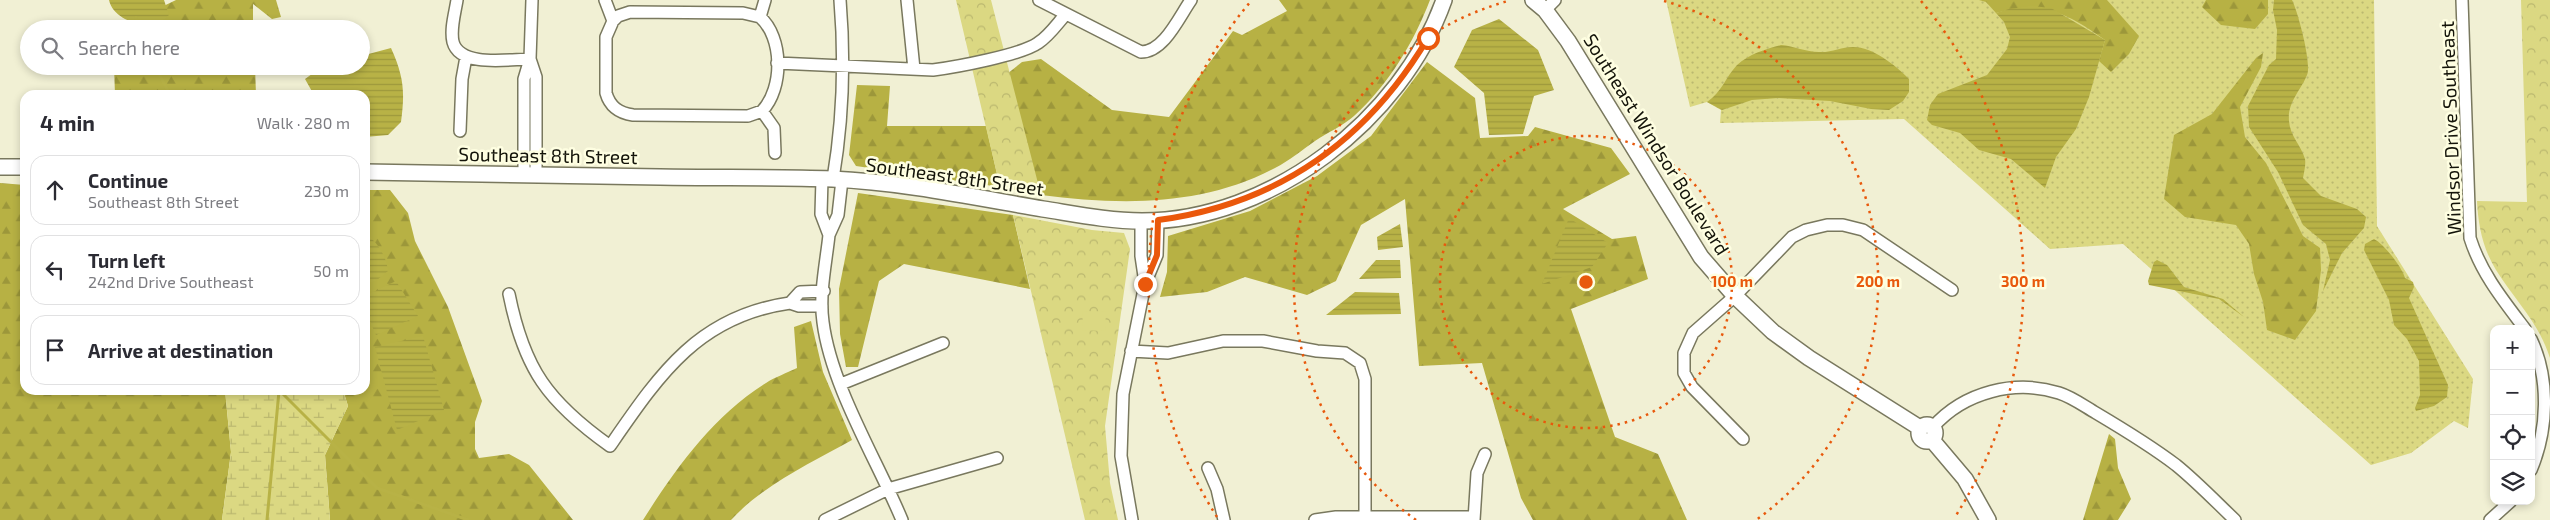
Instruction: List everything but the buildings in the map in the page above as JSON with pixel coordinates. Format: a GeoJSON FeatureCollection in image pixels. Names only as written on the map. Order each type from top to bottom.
{"type":"FeatureCollection","features":[{"type":"Feature","properties":{"kind":"street"},"geometry":{"type":"LineString","coordinates":[[457,0],[453,41],[459,53],[479,60],[530,59]]}},
{"type":"Feature","properties":{"kind":"street"},"geometry":{"type":"LineString","coordinates":[[530,175],[524,79],[530,59],[532,0]]}},
{"type":"Feature","properties":{"kind":"street"},"geometry":{"type":"LineString","coordinates":[[605,0],[613,21]]}},
{"type":"Feature","properties":{"kind":"street"},"geometry":{"type":"LineString","coordinates":[[760,17],[765,0]]}},
{"type":"Feature","properties":{"kind":"street"},"geometry":{"type":"LineString","coordinates":[[828,235],[821,214],[833,180],[840,137],[843,66],[840,0]]}},
{"type":"Feature","properties":{"kind":"street"},"geometry":{"type":"LineString","coordinates":[[907,0],[914,69]]}},
{"type":"Feature","properties":{"kind":"street"},"geometry":{"type":"LineString","coordinates":[[1039,0],[1132,50],[1148,52],[1162,42],[1191,0]]}},
{"type":"Feature","properties":{"kind":"street","name":"Southeast 8th Street"},"geometry":{"type":"LineString","coordinates":[[370,172],[833,180],[940,192],[1102,218],[1142,221],[1195,215],[1234,204],[1294,176],[1334,150],[1365,122],[1396,86],[1428,38],[1444,0]]}},
{"type":"Feature","properties":{"kind":"street","name":"Southeast Windsor Boulevard"},"geometry":{"type":"LineString","coordinates":[[1533,0],[1550,5],[1701,257],[1735,296],[1772,332],[1809,358],[1928,432],[1965,479],[1988,520]]}},
{"type":"Feature","properties":{"kind":"street","name":"Windsor Drive Southeast"},"geometry":{"type":"LineString","coordinates":[[2462,0],[2470,238],[2476,258],[2486,276],[2522,325]]}},
{"type":"Feature","properties":{"kind":"street"},"geometry":{"type":"LineString","coordinates":[[630,12],[743,14],[760,17],[772,32],[777,63],[771,98],[762,111],[748,116],[633,115],[619,111],[613,107],[606,93],[606,37],[613,21],[618,16],[630,12]]}},
{"type":"Feature","properties":{"kind":"street"},"geometry":{"type":"LineString","coordinates":[[777,63],[914,69],[952,68],[1021,51],[1039,43],[1065,15]]}},
{"type":"Feature","properties":{"kind":"street"},"geometry":{"type":"LineString","coordinates":[[460,131],[462,79],[466,57]]}},
{"type":"Feature","properties":{"kind":"street"},"geometry":{"type":"LineString","coordinates":[[762,111],[774,128],[775,153]]}},
{"type":"Feature","properties":{"kind":"street"},"geometry":{"type":"LineString","coordinates":[[0,167],[20,167]]}},
{"type":"Feature","properties":{"kind":"street"},"geometry":{"type":"LineString","coordinates":[[833,180],[838,215],[828,235],[822,306],[826,341],[841,384],[902,520]]}},
{"type":"Feature","properties":{"kind":"street"},"geometry":{"type":"LineString","coordinates":[[1132,520],[1123,476],[1120,426],[1130,351],[1145,284],[1157,255],[1158,220]]}},
{"type":"Feature","properties":{"kind":"street"},"geometry":{"type":"LineString","coordinates":[[1142,221],[1141,256],[1145,284]]}},
{"type":"Feature","properties":{"kind":"street"},"geometry":{"type":"LineString","coordinates":[[1743,439],[1692,387],[1684,373],[1683,362],[1686,345],[1693,333],[1735,296],[1792,237],[1806,230],[1827,225],[1863,230],[1952,290]]}},
{"type":"Feature","properties":{"kind":"street"},"geometry":{"type":"LineString","coordinates":[[790,303],[800,292],[824,291]]}},
{"type":"Feature","properties":{"kind":"street"},"geometry":{"type":"LineString","coordinates":[[509,294],[520,340],[544,388],[583,426],[610,446],[654,382],[689,347],[733,320],[753,312],[790,303],[799,306],[822,306]]}},
{"type":"Feature","properties":{"kind":"street"},"geometry":{"type":"LineString","coordinates":[[1130,351],[1168,353],[1223,341],[1263,341],[1317,351],[1345,353],[1360,363],[1365,379],[1365,517]]}},
{"type":"Feature","properties":{"kind":"street"},"geometry":{"type":"LineString","coordinates":[[841,384],[942,343]]}},
{"type":"Feature","properties":{"kind":"street"},"geometry":{"type":"LineString","coordinates":[[2535,350],[2541,367],[2545,413],[2540,447],[2535,460]]}},
{"type":"Feature","properties":{"kind":"street"},"geometry":{"type":"LineString","coordinates":[[1928,432],[1959,404],[1978,395],[2017,387],[2038,388],[2060,393],[2117,425],[2176,466],[2235,520]]}},
{"type":"Feature","properties":{"kind":"street"},"geometry":{"type":"LineString","coordinates":[[1315,520],[1336,517],[1474,519],[1476,473],[1485,454]]}},
{"type":"Feature","properties":{"kind":"street"},"geometry":{"type":"LineString","coordinates":[[825,520],[888,489],[997,458]]}},
{"type":"Feature","properties":{"kind":"street"},"geometry":{"type":"LineString","coordinates":[[1208,468],[1217,489],[1224,520]]}},
{"type":"Feature","properties":{"kind":"street"},"geometry":{"type":"LineString","coordinates":[[2490,520],[2507,505]]}},
{"type":"Feature","properties":{"kind":"green space"},"geometry":{"type":"Polygon","coordinates":[[[176,0],[276,0],[281,17],[272,19],[253,4],[253,20],[135,20],[176,0]]]}},
{"type":"Feature","properties":{"kind":"green space"},"geometry":{"type":"Polygon","coordinates":[[[956,0],[991,0],[1041,195],[1000,187],[956,0]]]}},
{"type":"Feature","properties":{"kind":"green space"},"geometry":{"type":"Polygon","coordinates":[[[1279,0],[1430,0],[1416,32],[1399,63],[1367,104],[1345,123],[1275,168],[1247,181],[1219,190],[1160,200],[1100,200],[1041,195],[1014,136],[1007,74],[1022,62],[1041,59],[1112,110],[1169,117],[1233,31],[1242,35],[1287,11],[1279,0]]]}},
{"type":"Feature","properties":{"kind":"green space"},"geometry":{"type":"Polygon","coordinates":[[[1666,0],[2374,0],[2377,226],[2473,379],[2468,428],[2454,421],[2411,453],[2371,465],[2123,244],[2050,249],[1904,119],[1720,123],[1721,110],[1707,102],[1690,107],[1666,0]]]}},
{"type":"Feature","properties":{"kind":"green space"},"geometry":{"type":"Polygon","coordinates":[[[1979,0],[2107,0],[2139,36],[2129,54],[2111,72],[2099,61],[2105,40],[2066,16],[2041,9],[2027,8],[1996,13],[1986,2],[1979,0]]]}},
{"type":"Feature","properties":{"kind":"green space"},"geometry":{"type":"Polygon","coordinates":[[[2206,0],[2268,0],[2268,14],[2255,29],[2221,25],[2202,7],[2206,0]]]}},
{"type":"Feature","properties":{"kind":"green space"},"geometry":{"type":"Polygon","coordinates":[[[2521,0],[2550,0],[2550,358],[2535,325],[2491,262],[2480,228],[2477,201],[2527,202],[2521,0]]]}},
{"type":"Feature","properties":{"kind":"green space"},"geometry":{"type":"Polygon","coordinates":[[[2263,53],[2261,67],[2240,107],[2245,137],[2266,163],[2303,236],[2320,248],[2321,270],[2316,311],[2295,340],[2267,330],[2263,302],[2254,274],[2249,244],[2236,225],[2185,217],[2164,199],[2174,135],[2212,114],[2256,58],[2263,53]]]}},
{"type":"Feature","properties":{"kind":"green space"},"geometry":{"type":"Polygon","coordinates":[[[1427,62],[1475,98],[1480,138],[1528,136],[1535,127],[1611,148],[1630,174],[1563,209],[1612,239],[1636,236],[1648,279],[1571,309],[1615,437],[1658,454],[1687,520],[1533,520],[1521,498],[1482,363],[1419,366],[1405,199],[1361,225],[1336,281],[1307,295],[1245,277],[1207,292],[1160,297],[1167,272],[1168,236],[1250,211],[1317,176],[1371,136],[1427,62]]]}},
{"type":"Feature","properties":{"kind":"green space"},"geometry":{"type":"Polygon","coordinates":[[[114,75],[255,75],[256,90],[115,90],[114,75]]]}},
{"type":"Feature","properties":{"kind":"green space"},"geometry":{"type":"Polygon","coordinates":[[[857,85],[890,86],[887,126],[986,126],[1000,187],[856,166],[849,155],[857,85]]]}},
{"type":"Feature","properties":{"kind":"green space"},"geometry":{"type":"Polygon","coordinates":[[[0,183],[20,185],[20,395],[225,395],[231,452],[222,520],[0,520],[0,183]]]}},
{"type":"Feature","properties":{"kind":"green space"},"geometry":{"type":"Polygon","coordinates":[[[370,190],[390,190],[408,213],[415,241],[448,307],[482,401],[475,422],[475,449],[479,458],[509,454],[529,465],[573,520],[330,520],[325,455],[348,406],[345,395],[370,395],[370,190]]]}},
{"type":"Feature","properties":{"kind":"green space"},"geometry":{"type":"Polygon","coordinates":[[[858,193],[1013,215],[1030,289],[904,264],[879,281],[858,367],[846,367],[840,334],[839,289],[858,193]]]}},
{"type":"Feature","properties":{"kind":"green space"},"geometry":{"type":"Polygon","coordinates":[[[1013,215],[1092,230],[1124,233],[1130,249],[1105,426],[1110,483],[1118,520],[1085,520],[1013,215]]]}},
{"type":"Feature","properties":{"kind":"green space"},"geometry":{"type":"Polygon","coordinates":[[[1083,311],[1106,312],[1105,331],[1082,330],[1083,311]]]}},
{"type":"Feature","properties":{"kind":"green space"},"geometry":{"type":"Polygon","coordinates":[[[811,321],[823,372],[852,440],[772,486],[757,496],[731,520],[643,520],[682,463],[712,427],[747,396],[770,381],[797,368],[794,327],[811,321]]]}},
{"type":"Feature","properties":{"kind":"green space"},"geometry":{"type":"Polygon","coordinates":[[[225,395],[345,395],[348,406],[325,455],[330,520],[222,520],[231,452],[225,395]]]}},
{"type":"Feature","properties":{"kind":"green space"},"geometry":{"type":"Polygon","coordinates":[[[2109,434],[2115,439],[2118,468],[2131,499],[2118,520],[2083,520],[2109,434]]]}},
{"type":"Feature","properties":{"kind":"shaded area"},"geometry":{"type":"Polygon","coordinates":[[[109,0],[164,0],[169,15],[162,20],[129,20],[112,8],[109,0]]]}},
{"type":"Feature","properties":{"kind":"shaded area"},"geometry":{"type":"Polygon","coordinates":[[[2274,0],[2292,0],[2301,26],[2308,60],[2307,75],[2292,102],[2289,114],[2291,131],[2305,159],[2303,178],[2321,196],[2357,209],[2366,217],[2364,228],[2342,253],[2323,291],[2330,260],[2326,244],[2303,225],[2278,172],[2249,127],[2248,106],[2269,65],[2276,59],[2277,30],[2273,10],[2274,0]]]}},
{"type":"Feature","properties":{"kind":"shaded area"},"geometry":{"type":"Polygon","coordinates":[[[2032,6],[2051,8],[2105,40],[2089,97],[2076,129],[2056,157],[2045,188],[2011,159],[1979,150],[1960,133],[1932,125],[1927,120],[1930,105],[1938,94],[1987,75],[2007,49],[2010,37],[2004,22],[1996,13],[2032,6]]]}},
{"type":"Feature","properties":{"kind":"shaded area"},"geometry":{"type":"Polygon","coordinates":[[[1499,19],[1538,50],[1554,90],[1534,96],[1523,134],[1489,135],[1484,93],[1454,67],[1472,30],[1499,19]]]}},
{"type":"Feature","properties":{"kind":"shaded area"},"geometry":{"type":"Polygon","coordinates":[[[1781,45],[1814,52],[1827,52],[1853,47],[1868,50],[1876,53],[1909,79],[1909,92],[1903,101],[1889,110],[1871,109],[1830,101],[1778,98],[1752,100],[1722,110],[1707,102],[1716,94],[1742,61],[1758,52],[1781,45]]]}},
{"type":"Feature","properties":{"kind":"shaded area"},"geometry":{"type":"Polygon","coordinates":[[[391,48],[401,76],[403,102],[401,122],[388,135],[370,137],[370,90],[311,90],[305,79],[311,75],[370,75],[370,54],[391,48]]]}},
{"type":"Feature","properties":{"kind":"shaded area"},"geometry":{"type":"Polygon","coordinates":[[[1569,218],[1608,243],[1592,267],[1542,284],[1569,218]]]}},
{"type":"Feature","properties":{"kind":"shaded area"},"geometry":{"type":"Polygon","coordinates":[[[1400,224],[1403,247],[1378,250],[1377,237],[1400,224]]]}},
{"type":"Feature","properties":{"kind":"shaded area"},"geometry":{"type":"Polygon","coordinates":[[[370,237],[380,249],[388,271],[377,280],[370,282],[370,237]]]}},
{"type":"Feature","properties":{"kind":"shaded area"},"geometry":{"type":"Polygon","coordinates":[[[2374,239],[2392,256],[2405,278],[2413,282],[2414,287],[2409,298],[2448,385],[2447,397],[2434,406],[2416,411],[2415,408],[2420,395],[2419,361],[2407,339],[2394,325],[2389,300],[2364,250],[2365,244],[2374,239]]]}},
{"type":"Feature","properties":{"kind":"shaded area"},"geometry":{"type":"Polygon","coordinates":[[[1376,260],[1400,260],[1401,278],[1359,279],[1376,260]]]}},
{"type":"Feature","properties":{"kind":"shaded area"},"geometry":{"type":"Polygon","coordinates":[[[2157,260],[2167,265],[2184,287],[2223,299],[2244,317],[2219,299],[2149,285],[2148,281],[2154,262],[2157,260]]]}},
{"type":"Feature","properties":{"kind":"shaded area"},"geometry":{"type":"Polygon","coordinates":[[[396,281],[418,316],[376,335],[370,321],[370,294],[396,281]]]}},
{"type":"Feature","properties":{"kind":"shaded area"},"geometry":{"type":"Polygon","coordinates":[[[1355,292],[1399,293],[1401,314],[1326,315],[1355,292]]]}},
{"type":"Feature","properties":{"kind":"shaded area"},"geometry":{"type":"Polygon","coordinates":[[[423,336],[444,410],[397,430],[375,347],[423,336]]]}},
{"type":"Feature","properties":{"kind":"waterway"},"geometry":{"type":"LineString","coordinates":[[160,75],[167,90]]}},
{"type":"Feature","properties":{"kind":"waterway"},"geometry":{"type":"LineString","coordinates":[[267,520],[279,395]]}},
{"type":"Feature","properties":{"kind":"waterway"},"geometry":{"type":"LineString","coordinates":[[284,395],[377,488],[468,520]]}},
{"type":"Feature","properties":{"kind":"route"},"geometry":{"type":"LineString","coordinates":[[1145,284],[1157,255],[1158,220],[1195,215],[1234,204],[1268,190],[1294,176],[1334,150],[1365,122],[1396,86],[1428,38]]}}]}
